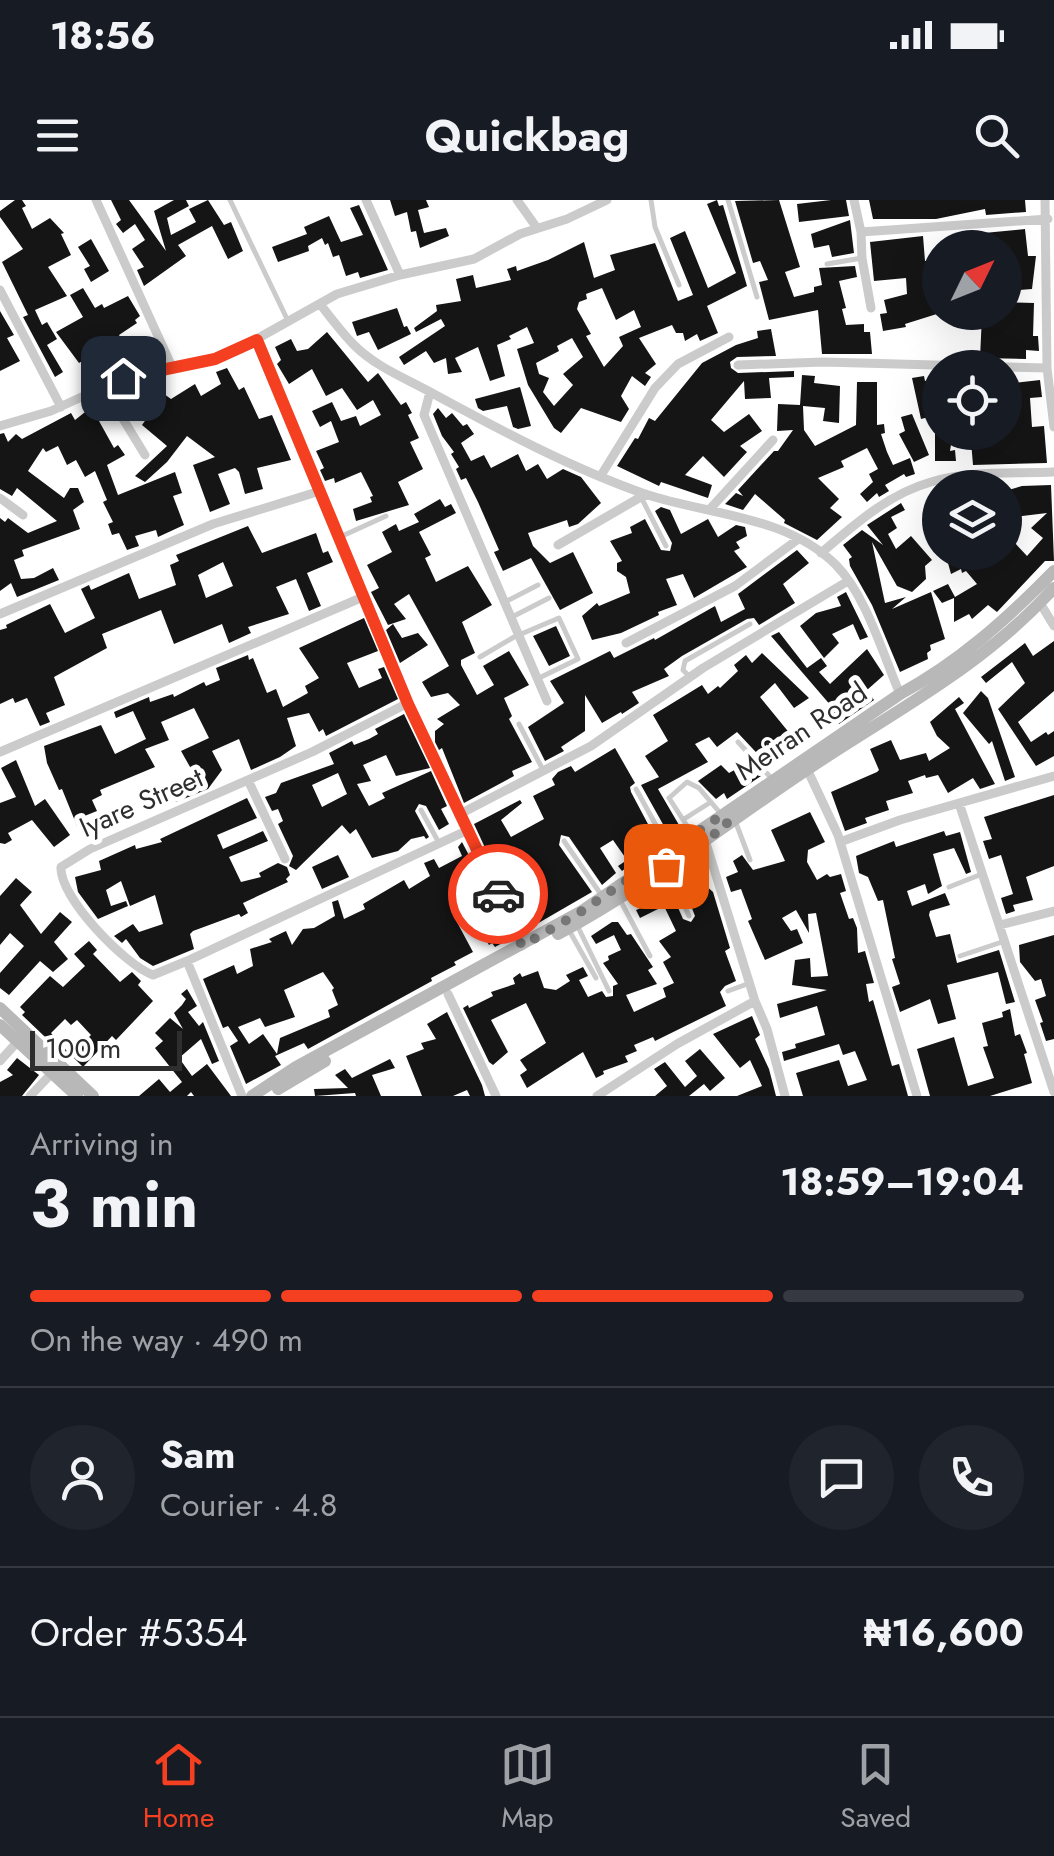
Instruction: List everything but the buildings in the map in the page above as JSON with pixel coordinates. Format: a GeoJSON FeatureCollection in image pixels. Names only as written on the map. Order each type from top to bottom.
{"type":"FeatureCollection","features":[{"type":"Feature","properties":{"kind":"main road","name":"Meiran Road"},"geometry":{"type":"LineString","coordinates":[[728,820],[773,780],[979,643],[1054,570]]}},
{"type":"Feature","properties":{"kind":"main road","name":"Meiran Road"},"geometry":{"type":"LineString","coordinates":[[252,1096],[296,1068],[522,946],[670,850],[728,820],[932,692],[978,659],[1054,588]]}},
{"type":"Feature","properties":{"kind":"main road","name":"Meiran Road"},"geometry":{"type":"LineString","coordinates":[[268,1096],[572,927],[666,866],[699,837]]}},
{"type":"Feature","properties":{"kind":"main road"},"geometry":{"type":"LineString","coordinates":[[0,1008],[94,1096]]}},
{"type":"Feature","properties":{"kind":"main road"},"geometry":{"type":"LineString","coordinates":[[0,1025],[77,1096]]}},
{"type":"Feature","properties":{"kind":"street"},"geometry":{"type":"LineString","coordinates":[[96,200],[173,369]]}},
{"type":"Feature","properties":{"kind":"street"},"geometry":{"type":"LineString","coordinates":[[366,200],[400,275]]}},
{"type":"Feature","properties":{"kind":"street"},"geometry":{"type":"LineString","coordinates":[[517,200],[536,228]]}},
{"type":"Feature","properties":{"kind":"street"},"geometry":{"type":"LineString","coordinates":[[0,426],[60,407],[134,375],[215,359],[356,287],[474,259],[536,228],[567,219],[607,200]]}},
{"type":"Feature","properties":{"kind":"street"},"geometry":{"type":"LineString","coordinates":[[854,200],[872,308]]}},
{"type":"Feature","properties":{"kind":"street"},"geometry":{"type":"LineString","coordinates":[[1045,200],[1051,238],[1050,368],[1054,427]]}},
{"type":"Feature","properties":{"kind":"street"},"geometry":{"type":"LineString","coordinates":[[860,232],[1048,219]]}},
{"type":"Feature","properties":{"kind":"street"},"geometry":{"type":"LineString","coordinates":[[0,290],[60,407]]}},
{"type":"Feature","properties":{"kind":"street"},"geometry":{"type":"LineString","coordinates":[[320,304],[356,347],[396,376],[474,418],[644,496],[742,516],[821,553],[848,581],[900,694]]}},
{"type":"Feature","properties":{"kind":"street"},"geometry":{"type":"LineString","coordinates":[[600,477],[655,388],[678,364],[728,337]]}},
{"type":"Feature","properties":{"kind":"street"},"geometry":{"type":"LineString","coordinates":[[257,340],[408,704],[522,946]]}},
{"type":"Feature","properties":{"kind":"street"},"geometry":{"type":"LineString","coordinates":[[738,365],[823,362],[1050,368]]}},
{"type":"Feature","properties":{"kind":"street"},"geometry":{"type":"LineString","coordinates":[[103,386],[145,455]]}},
{"type":"Feature","properties":{"kind":"street"},"geometry":{"type":"LineString","coordinates":[[430,392],[424,415],[547,701]]}},
{"type":"Feature","properties":{"kind":"street"},"geometry":{"type":"LineString","coordinates":[[709,510],[773,440]]}},
{"type":"Feature","properties":{"kind":"street"},"geometry":{"type":"LineString","coordinates":[[821,553],[874,510],[930,482],[963,476],[1054,472]]}},
{"type":"Feature","properties":{"kind":"street"},"geometry":{"type":"LineString","coordinates":[[0,614],[213,524],[320,491]]}},
{"type":"Feature","properties":{"kind":"street"},"geometry":{"type":"LineString","coordinates":[[558,546],[644,496]]}},
{"type":"Feature","properties":{"kind":"street"},"geometry":{"type":"LineString","coordinates":[[0,498],[23,514]]}},
{"type":"Feature","properties":{"kind":"street"},"geometry":{"type":"LineString","coordinates":[[626,643],[716,598],[797,540]]}},
{"type":"Feature","properties":{"kind":"street"},"geometry":{"type":"LineString","coordinates":[[460,814],[590,746],[690,677],[848,581]]}},
{"type":"Feature","properties":{"kind":"street"},"geometry":{"type":"LineString","coordinates":[[0,752],[364,597]]}},
{"type":"Feature","properties":{"kind":"street"},"geometry":{"type":"LineString","coordinates":[[1040,603],[1054,626]]}},
{"type":"Feature","properties":{"kind":"street","name":"Iyare Street"},"geometry":{"type":"LineString","coordinates":[[187,961],[152,975],[126,958],[88,919],[62,880],[61,867],[90,849],[408,704]]}},
{"type":"Feature","properties":{"kind":"street"},"geometry":{"type":"LineString","coordinates":[[807,769],[840,842],[916,1096]]}},
{"type":"Feature","properties":{"kind":"street"},"geometry":{"type":"LineString","coordinates":[[840,842],[900,820],[1054,776]]}},
{"type":"Feature","properties":{"kind":"street"},"geometry":{"type":"LineString","coordinates":[[248,780],[285,859]]}},
{"type":"Feature","properties":{"kind":"street"},"geometry":{"type":"LineString","coordinates":[[959,803],[1054,1092]]}},
{"type":"Feature","properties":{"kind":"street"},"geometry":{"type":"LineString","coordinates":[[242,1096],[187,961],[468,830]]}},
{"type":"Feature","properties":{"kind":"street"},"geometry":{"type":"LineString","coordinates":[[699,837],[768,1029],[785,1096]]}},
{"type":"Feature","properties":{"kind":"street"},"geometry":{"type":"LineString","coordinates":[[1000,926],[1054,910]]}},
{"type":"Feature","properties":{"kind":"street"},"geometry":{"type":"LineString","coordinates":[[448,994],[496,1096]]}},
{"type":"Feature","properties":{"kind":"street"},"geometry":{"type":"LineString","coordinates":[[597,1096],[677,1044],[755,1001]]}},
{"type":"Feature","properties":{"kind":"street"},"geometry":{"type":"LineString","coordinates":[[0,1061],[19,1040]]}},
{"type":"Feature","properties":{"kind":"street"},"geometry":{"type":"LineString","coordinates":[[1041,1047],[1054,1043]]}},
{"type":"Feature","properties":{"kind":"street"},"geometry":{"type":"LineString","coordinates":[[30,1096],[54,1072]]}},
{"type":"Feature","properties":{"kind":"lane"},"geometry":{"type":"LineString","coordinates":[[230,200],[288,321]]}},
{"type":"Feature","properties":{"kind":"lane"},"geometry":{"type":"LineString","coordinates":[[651,200],[656,227],[679,284]]}},
{"type":"Feature","properties":{"kind":"lane"},"geometry":{"type":"LineString","coordinates":[[728,200],[757,297]]}},
{"type":"Feature","properties":{"kind":"lane"},"geometry":{"type":"LineString","coordinates":[[827,264],[862,258]]}},
{"type":"Feature","properties":{"kind":"lane"},"geometry":{"type":"LineString","coordinates":[[644,496],[666,546]]}},
{"type":"Feature","properties":{"kind":"lane"},"geometry":{"type":"LineString","coordinates":[[340,538],[386,516]]}},
{"type":"Feature","properties":{"kind":"lane"},"geometry":{"type":"LineString","coordinates":[[505,602],[538,585]]}},
{"type":"Feature","properties":{"kind":"lane"},"geometry":{"type":"LineString","coordinates":[[512,617],[549,598]]}},
{"type":"Feature","properties":{"kind":"lane"},"geometry":{"type":"LineString","coordinates":[[480,657],[554,618],[561,620],[578,656],[576,662],[538,679]]}},
{"type":"Feature","properties":{"kind":"lane"},"geometry":{"type":"LineString","coordinates":[[690,677],[683,670],[686,662],[750,624]]}},
{"type":"Feature","properties":{"kind":"lane"},"geometry":{"type":"LineString","coordinates":[[519,724],[543,771]]}},
{"type":"Feature","properties":{"kind":"lane"},"geometry":{"type":"LineString","coordinates":[[738,742],[773,780]]}},
{"type":"Feature","properties":{"kind":"lane"},"geometry":{"type":"LineString","coordinates":[[699,837],[669,798],[687,782],[699,788],[728,820],[750,860]]}},
{"type":"Feature","properties":{"kind":"lane"},"geometry":{"type":"LineString","coordinates":[[636,789],[670,850]]}},
{"type":"Feature","properties":{"kind":"lane"},"geometry":{"type":"LineString","coordinates":[[684,820],[711,802]]}},
{"type":"Feature","properties":{"kind":"lane"},"geometry":{"type":"LineString","coordinates":[[421,810],[440,844]]}},
{"type":"Feature","properties":{"kind":"lane"},"geometry":{"type":"LineString","coordinates":[[564,841],[602,897]]}},
{"type":"Feature","properties":{"kind":"lane"},"geometry":{"type":"LineString","coordinates":[[666,866],[690,916]]}},
{"type":"Feature","properties":{"kind":"lane"},"geometry":{"type":"LineString","coordinates":[[949,888],[982,874]]}},
{"type":"Feature","properties":{"kind":"lane"},"geometry":{"type":"LineString","coordinates":[[618,897],[650,956]]}},
{"type":"Feature","properties":{"kind":"lane"},"geometry":{"type":"LineString","coordinates":[[572,927],[596,978]]}},
{"type":"Feature","properties":{"kind":"lane"},"geometry":{"type":"LineString","coordinates":[[572,927],[609,990]]}},
{"type":"Feature","properties":{"kind":"lane"},"geometry":{"type":"LineString","coordinates":[[960,956],[1005,941]]}},
{"type":"Feature","properties":{"kind":"lane"},"geometry":{"type":"LineString","coordinates":[[728,991],[750,983]]}},
{"type":"Feature","properties":{"kind":"way so far"},"geometry":{"type":"LineString","coordinates":[[498,894],[522,946],[582,911],[722,815],[728,825],[666,866]]}},
{"type":"Feature","properties":{"kind":"route"},"geometry":{"type":"LineString","coordinates":[[123,378],[215,359],[257,340],[408,704],[498,894]]}}]}
